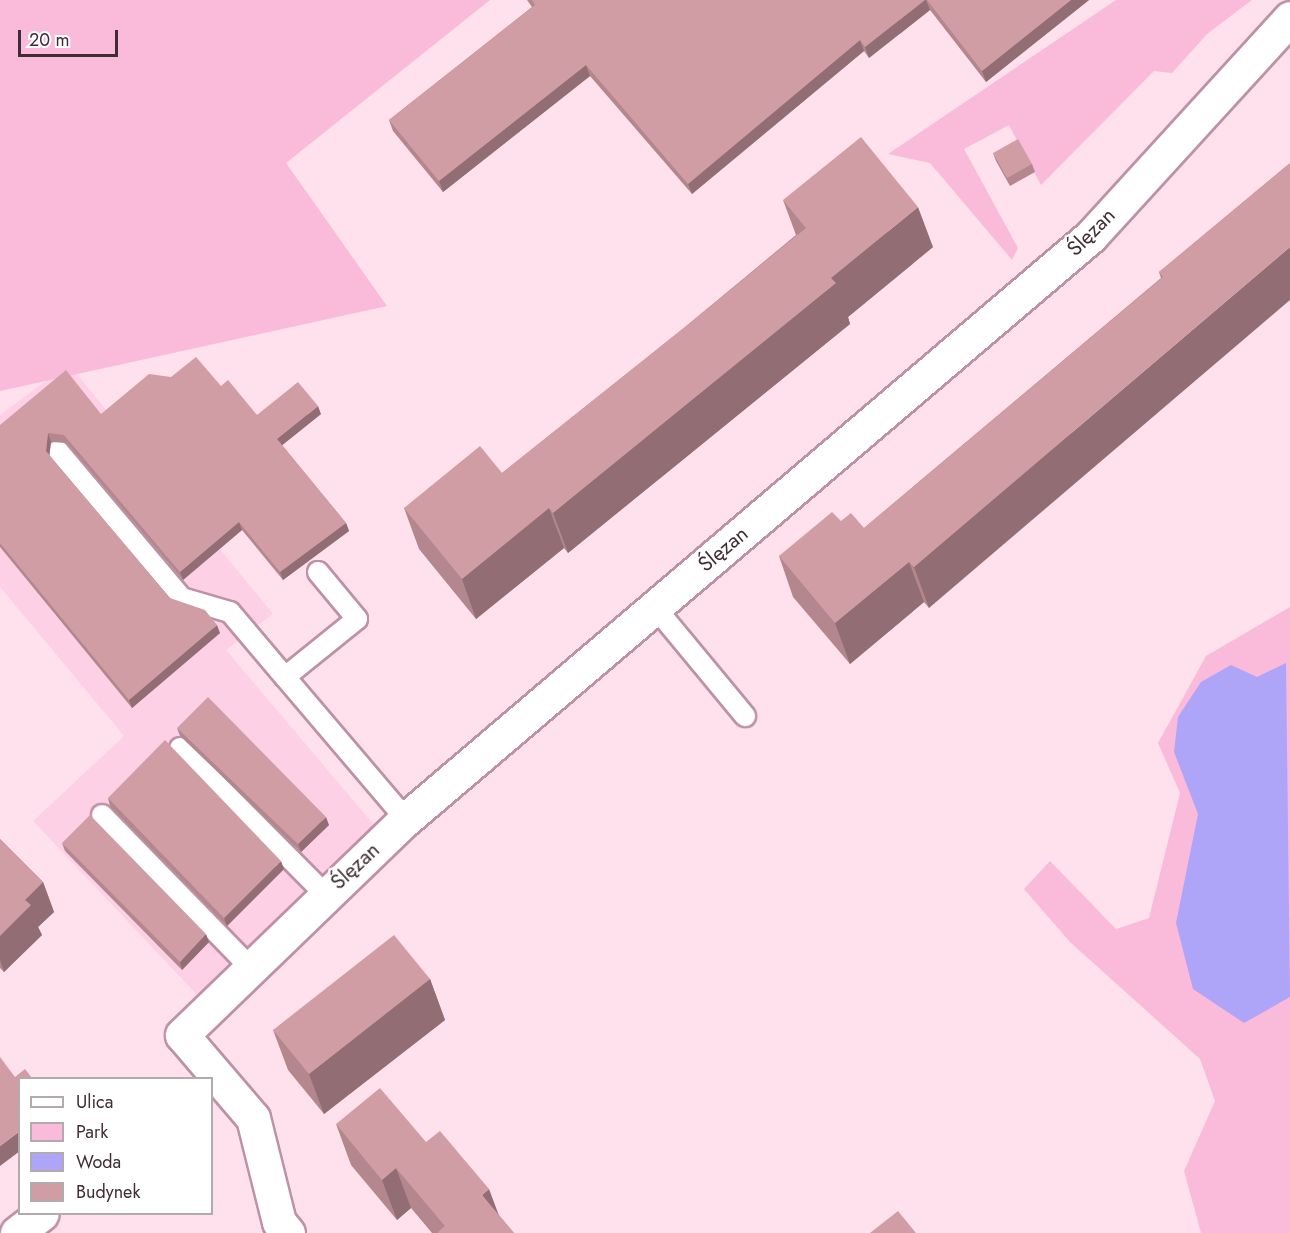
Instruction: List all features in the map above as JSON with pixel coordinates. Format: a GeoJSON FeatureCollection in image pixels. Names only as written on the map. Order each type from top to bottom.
{"type":"FeatureCollection","features":[{"type":"Feature","properties":{"kind":"street","name":"Ślęzan"},"geometry":{"type":"LineString","coordinates":[[211,1076],[182,1035],[406,819],[1090,236],[1290,18]]}},
{"type":"Feature","properties":{"kind":"street","name":"Ślęzan"},"geometry":{"type":"LineString","coordinates":[[213,1078],[253,1118],[279,1222],[288,1233]]}},
{"type":"Feature","properties":{"kind":"street"},"geometry":{"type":"LineString","coordinates":[[17,1233],[41,1215]]}},
{"type":"Feature","properties":{"kind":"lane"},"geometry":{"type":"LineString","coordinates":[[58,451],[182,598],[230,612],[406,819]]}},
{"type":"Feature","properties":{"kind":"lane"},"geometry":{"type":"LineString","coordinates":[[285,677],[357,619],[318,572]]}},
{"type":"Feature","properties":{"kind":"lane"},"geometry":{"type":"LineString","coordinates":[[654,606],[745,716]]}},
{"type":"Feature","properties":{"kind":"lane"},"geometry":{"type":"LineString","coordinates":[[180,748],[326,894]]}},
{"type":"Feature","properties":{"kind":"lane"},"geometry":{"type":"LineString","coordinates":[[102,815],[251,968]]}},
{"type":"Feature","properties":{"kind":"shaded area"},"geometry":{"type":"Polygon","coordinates":[[[76,373],[273,614],[226,650],[375,826],[199,997],[33,821],[124,736],[0,587],[0,415],[47,380],[76,373]]]}},
{"type":"Feature","properties":{"kind":"green space"},"geometry":{"type":"Polygon","coordinates":[[[0,0],[490,0],[286,163],[387,306],[0,391],[0,0]]]}},
{"type":"Feature","properties":{"kind":"green space"},"geometry":{"type":"Polygon","coordinates":[[[1116,0],[1252,0],[1207,34],[1172,73],[1154,71],[1041,185],[1009,125],[964,149],[1018,248],[1012,260],[930,163],[888,154],[1116,0]]]}},
{"type":"Feature","properties":{"kind":"green space"},"geometry":{"type":"Polygon","coordinates":[[[1290,607],[1290,1233],[1201,1233],[1184,1171],[1215,1101],[1200,1059],[1070,942],[1024,889],[1050,861],[1116,929],[1149,918],[1180,793],[1158,743],[1206,656],[1290,607]]]}},
{"type":"Feature","properties":{"kind":"water"},"geometry":{"type":"Polygon","coordinates":[[[1286,663],[1290,997],[1244,1023],[1193,989],[1176,923],[1198,814],[1174,752],[1178,717],[1201,682],[1231,665],[1257,677],[1286,663]]]}},
{"type":"Feature","properties":{"kind":"building"},"geometry":{"type":"Polygon","coordinates":[[[532,0],[925,0],[865,47],[860,40],[688,184],[586,65],[439,181],[389,120],[535,5],[532,0]]]}},
{"type":"Feature","properties":{"kind":"building"},"geometry":{"type":"Polygon","coordinates":[[[927,0],[1071,0],[982,71],[927,0]]]}},
{"type":"Feature","properties":{"kind":"building"},"geometry":{"type":"Polygon","coordinates":[[[861,137],[918,207],[831,278],[836,283],[553,513],[549,508],[462,579],[404,508],[480,446],[502,473],[685,327],[806,228],[783,200],[861,137]]]}},
{"type":"Feature","properties":{"kind":"building"},"geometry":{"type":"Polygon","coordinates":[[[1018,139],[1032,164],[1007,178],[993,153],[1018,139]]]}},
{"type":"Feature","properties":{"kind":"building"},"geometry":{"type":"Polygon","coordinates":[[[1290,163],[1290,247],[914,567],[909,562],[835,623],[779,556],[832,512],[841,521],[851,513],[864,528],[1163,277],[1159,272],[1290,163]]]}},
{"type":"Feature","properties":{"kind":"building"},"geometry":{"type":"Polygon","coordinates":[[[196,357],[221,386],[228,380],[257,415],[298,382],[318,406],[277,439],[346,523],[280,572],[239,522],[180,572],[64,435],[48,433],[46,451],[170,598],[205,610],[217,625],[129,700],[0,543],[0,425],[66,370],[101,414],[149,374],[171,377],[196,357]]]}},
{"type":"Feature","properties":{"kind":"building"},"geometry":{"type":"Polygon","coordinates":[[[208,697],[326,817],[298,844],[177,728],[208,697]]]}},
{"type":"Feature","properties":{"kind":"building"},"geometry":{"type":"Polygon","coordinates":[[[165,740],[281,861],[224,918],[108,798],[165,740]]]}},
{"type":"Feature","properties":{"kind":"building"},"geometry":{"type":"Polygon","coordinates":[[[90,815],[206,934],[180,962],[62,843],[90,815]]]}},
{"type":"Feature","properties":{"kind":"building"},"geometry":{"type":"Polygon","coordinates":[[[0,839],[43,882],[25,900],[31,905],[0,936],[0,839]]]}},
{"type":"Feature","properties":{"kind":"building"},"geometry":{"type":"Polygon","coordinates":[[[394,935],[430,979],[309,1074],[273,1030],[394,935]]]}},
{"type":"Feature","properties":{"kind":"building"},"geometry":{"type":"Polygon","coordinates":[[[0,1057],[15,1077],[25,1069],[31,1077],[18,1077],[18,1132],[0,1146],[0,1057]]]}},
{"type":"Feature","properties":{"kind":"building"},"geometry":{"type":"Polygon","coordinates":[[[380,1088],[426,1142],[440,1131],[489,1189],[482,1195],[514,1233],[439,1233],[445,1226],[396,1168],[382,1180],[336,1124],[380,1088]]]}},
{"type":"Feature","properties":{"kind":"building"},"geometry":{"type":"Polygon","coordinates":[[[898,1211],[916,1233],[870,1233],[898,1211]]]}}]}
